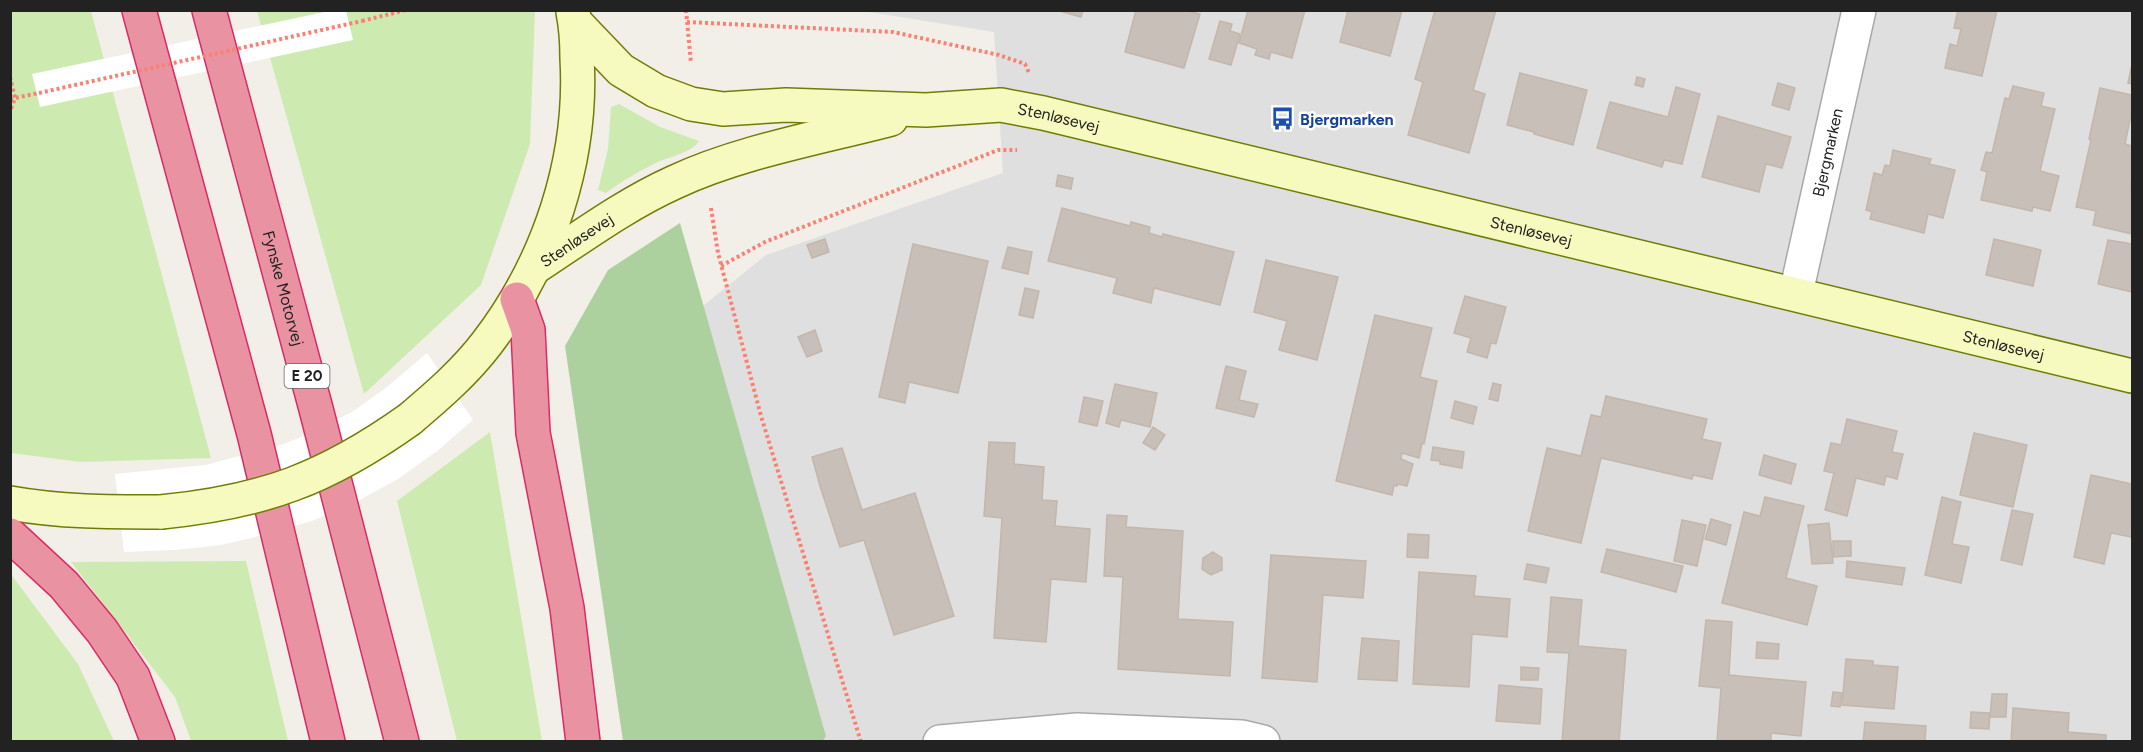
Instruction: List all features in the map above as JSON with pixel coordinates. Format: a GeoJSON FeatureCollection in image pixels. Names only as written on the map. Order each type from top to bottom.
{"type":"FeatureCollection","features":[{"type":"Feature","properties":{"kind":"highway"},"geometry":{"type":"LineString","coordinates":[[139,10],[254,434],[328,741]]}},
{"type":"Feature","properties":{"kind":"highway","name":"Fynske Motorvej"},"geometry":{"type":"LineString","coordinates":[[210,10],[402,741]]}},
{"type":"Feature","properties":{"kind":"highway"},"geometry":{"type":"LineString","coordinates":[[518,299],[528,330],[533,434],[567,608],[583,741]]}},
{"type":"Feature","properties":{"kind":"highway"},"geometry":{"type":"LineString","coordinates":[[10,535],[64,585],[102,631],[133,676],[158,741]]}},
{"type":"Feature","properties":{"kind":"street","name":"Bjergmarken"},"geometry":{"type":"LineString","coordinates":[[1796,293],[1859,10]]}},
{"type":"Feature","properties":{"kind":"street","name":"Stenløsevej"},"geometry":{"type":"LineString","coordinates":[[574,17],[621,70],[656,91],[691,104],[723,109],[786,105],[927,110],[1001,105],[1043,113],[1796,293],[2133,376]]}},
{"type":"Feature","properties":{"kind":"street"},"geometry":{"type":"LineString","coordinates":[[10,503],[96,512],[160,512],[206,508],[249,499],[293,485],[334,468],[410,419],[451,384],[487,344],[518,299],[534,268],[557,210],[573,148],[579,86],[574,17]]}},
{"type":"Feature","properties":{"kind":"street","name":"Stenløsevej"},"geometry":{"type":"LineString","coordinates":[[534,268],[630,204],[676,181],[737,159],[927,110]]}},
{"type":"Feature","properties":{"kind":"street"},"geometry":{"type":"LineString","coordinates":[[940,741],[1077,730],[1242,737],[1263,741]]}},
{"type":"Feature","properties":{"kind":"path"},"geometry":{"type":"LineString","coordinates":[[13,98],[406,10]]}},
{"type":"Feature","properties":{"kind":"path"},"geometry":{"type":"LineString","coordinates":[[686,10],[691,66]]}},
{"type":"Feature","properties":{"kind":"path"},"geometry":{"type":"LineString","coordinates":[[687,22],[893,32],[999,55],[1025,64],[1043,113]]}},
{"type":"Feature","properties":{"kind":"path"},"geometry":{"type":"LineString","coordinates":[[10,77],[13,98],[10,112]]}},
{"type":"Feature","properties":{"kind":"path"},"geometry":{"type":"LineString","coordinates":[[721,266],[765,242],[998,150],[1026,150]]}},
{"type":"Feature","properties":{"kind":"path"},"geometry":{"type":"LineString","coordinates":[[711,206],[721,266],[761,416],[861,741]]}},
{"type":"Feature","properties":{"kind":"shaded area"},"geometry":{"type":"Polygon","coordinates":[[[863,11],[2132,11],[2132,741],[823,741],[826,736],[703,306],[766,255],[1003,173],[994,32],[863,11]]]}},
{"type":"Feature","properties":{"kind":"green space"},"geometry":{"type":"Polygon","coordinates":[[[11,11],[91,11],[211,458],[81,462],[11,453],[11,11]]]}},
{"type":"Feature","properties":{"kind":"green space"},"geometry":{"type":"Polygon","coordinates":[[[257,11],[535,11],[530,144],[481,285],[364,394],[257,11]]]}},
{"type":"Feature","properties":{"kind":"green space"},"geometry":{"type":"Polygon","coordinates":[[[619,104],[660,127],[699,141],[690,149],[649,166],[606,193],[598,190],[608,149],[611,107],[619,104]]]}},
{"type":"Feature","properties":{"kind":"green space"},"geometry":{"type":"Polygon","coordinates":[[[680,223],[826,736],[823,741],[623,741],[565,346],[608,270],[680,223]]]}},
{"type":"Feature","properties":{"kind":"green space"},"geometry":{"type":"Polygon","coordinates":[[[490,432],[542,741],[457,741],[397,501],[490,432]]]}},
{"type":"Feature","properties":{"kind":"green space"},"geometry":{"type":"Polygon","coordinates":[[[246,561],[288,741],[191,741],[175,697],[71,562],[246,561]]]}},
{"type":"Feature","properties":{"kind":"green space"},"geometry":{"type":"Polygon","coordinates":[[[10,573],[78,664],[114,741],[11,741],[10,573]]]}},
{"type":"Feature","properties":{"kind":"pier"},"geometry":{"type":"Polygon","coordinates":[[[329,11],[346,11],[353,40],[40,107],[32,74],[329,11]]]}},
{"type":"Feature","properties":{"kind":"pier"},"geometry":{"type":"Polygon","coordinates":[[[427,353],[473,420],[437,451],[398,479],[356,502],[312,521],[267,534],[221,545],[124,552],[115,474],[206,465],[284,444],[320,429],[355,410],[387,387],[427,353]]]}},
{"type":"Feature","properties":{"kind":"building"},"geometry":{"type":"Polygon","coordinates":[[[1056,10],[1083,10],[1081,17],[1056,10]]]}},
{"type":"Feature","properties":{"kind":"building"},"geometry":{"type":"Polygon","coordinates":[[[1136,10],[1185,10],[1200,14],[1184,68],[1125,52],[1136,10]]]}},
{"type":"Feature","properties":{"kind":"building"},"geometry":{"type":"Polygon","coordinates":[[[1248,10],[1305,10],[1292,58],[1271,52],[1269,59],[1255,55],[1257,49],[1239,43],[1248,10]]]}},
{"type":"Feature","properties":{"kind":"building"},"geometry":{"type":"Polygon","coordinates":[[[1348,10],[1402,10],[1390,56],[1340,42],[1348,10]]]}},
{"type":"Feature","properties":{"kind":"building"},"geometry":{"type":"Polygon","coordinates":[[[1435,10],[1496,10],[1473,90],[1485,94],[1469,153],[1408,135],[1423,82],[1415,79],[1435,10]]]}},
{"type":"Feature","properties":{"kind":"building"},"geometry":{"type":"Polygon","coordinates":[[[1958,10],[1997,10],[1982,76],[1945,68],[1950,44],[1957,46],[1961,29],[1954,28],[1958,10]]]}},
{"type":"Feature","properties":{"kind":"building"},"geometry":{"type":"Polygon","coordinates":[[[1220,21],[1232,24],[1230,31],[1240,34],[1231,65],[1209,59],[1220,21]]]}},
{"type":"Feature","properties":{"kind":"building"},"geometry":{"type":"Polygon","coordinates":[[[2132,64],[2132,84],[2128,83],[2132,64]]]}},
{"type":"Feature","properties":{"kind":"building"},"geometry":{"type":"Polygon","coordinates":[[[1520,73],[1587,90],[1573,145],[1507,125],[1520,73]]]}},
{"type":"Feature","properties":{"kind":"building"},"geometry":{"type":"Polygon","coordinates":[[[1637,77],[1645,79],[1643,87],[1635,85],[1637,77]]]}},
{"type":"Feature","properties":{"kind":"building"},"geometry":{"type":"Polygon","coordinates":[[[1778,83],[1795,88],[1789,110],[1772,105],[1778,83]]]}},
{"type":"Feature","properties":{"kind":"building"},"geometry":{"type":"Polygon","coordinates":[[[2013,86],[2044,93],[2041,106],[2055,109],[2040,171],[2059,176],[2050,211],[2033,207],[2032,211],[1981,200],[1987,172],[1981,170],[1986,152],[1992,153],[2005,98],[2009,99],[2013,86]]]}},
{"type":"Feature","properties":{"kind":"building"},"geometry":{"type":"Polygon","coordinates":[[[1676,87],[1700,94],[1682,164],[1664,160],[1662,167],[1597,148],[1610,102],[1668,117],[1676,87]]]}},
{"type":"Feature","properties":{"kind":"building"},"geometry":{"type":"Polygon","coordinates":[[[2100,88],[2132,95],[2132,110],[2125,144],[2132,146],[2130,189],[2132,190],[2132,234],[2093,225],[2096,211],[2076,207],[2100,88]]]}},
{"type":"Feature","properties":{"kind":"building"},"geometry":{"type":"Polygon","coordinates":[[[1718,116],[1791,137],[1782,168],[1766,164],[1759,192],[1702,177],[1718,116]]]}},
{"type":"Feature","properties":{"kind":"building"},"geometry":{"type":"Polygon","coordinates":[[[1893,150],[1931,159],[1929,164],[1955,170],[1943,218],[1928,214],[1924,233],[1870,219],[1872,212],[1866,210],[1874,173],[1882,175],[1885,165],[1890,166],[1893,150]]]}},
{"type":"Feature","properties":{"kind":"building"},"geometry":{"type":"Polygon","coordinates":[[[1058,175],[1073,178],[1071,189],[1056,186],[1058,175]]]}},
{"type":"Feature","properties":{"kind":"building"},"geometry":{"type":"Polygon","coordinates":[[[1062,208],[1130,226],[1131,222],[1150,227],[1149,233],[1162,237],[1163,234],[1234,252],[1220,305],[1154,288],[1151,303],[1113,293],[1117,278],[1048,261],[1062,208]]]}},
{"type":"Feature","properties":{"kind":"building"},"geometry":{"type":"Polygon","coordinates":[[[825,239],[829,252],[812,258],[807,245],[825,239]]]}},
{"type":"Feature","properties":{"kind":"building"},"geometry":{"type":"Polygon","coordinates":[[[1994,239],[2041,250],[2033,286],[1986,275],[1994,239]]]}},
{"type":"Feature","properties":{"kind":"building"},"geometry":{"type":"Polygon","coordinates":[[[2108,240],[2132,244],[2132,292],[2098,284],[2108,240]]]}},
{"type":"Feature","properties":{"kind":"building"},"geometry":{"type":"Polygon","coordinates":[[[913,244],[988,261],[958,393],[909,382],[905,403],[879,397],[913,244]]]}},
{"type":"Feature","properties":{"kind":"building"},"geometry":{"type":"Polygon","coordinates":[[[1008,247],[1032,252],[1028,274],[1002,268],[1008,247]]]}},
{"type":"Feature","properties":{"kind":"building"},"geometry":{"type":"Polygon","coordinates":[[[1266,260],[1338,277],[1317,360],[1279,350],[1287,321],[1254,312],[1266,260]]]}},
{"type":"Feature","properties":{"kind":"building"},"geometry":{"type":"Polygon","coordinates":[[[1025,288],[1039,291],[1033,318],[1019,315],[1025,288]]]}},
{"type":"Feature","properties":{"kind":"building"},"geometry":{"type":"Polygon","coordinates":[[[1465,296],[1506,307],[1496,344],[1491,343],[1487,358],[1467,352],[1471,338],[1454,333],[1465,296]]]}},
{"type":"Feature","properties":{"kind":"building"},"geometry":{"type":"Polygon","coordinates":[[[1375,315],[1432,328],[1420,377],[1437,381],[1424,444],[1422,443],[1419,458],[1402,453],[1401,459],[1413,464],[1407,486],[1394,485],[1392,495],[1336,481],[1375,315]]]}},
{"type":"Feature","properties":{"kind":"building"},"geometry":{"type":"Polygon","coordinates":[[[815,330],[822,351],[807,357],[798,337],[815,330]]]}},
{"type":"Feature","properties":{"kind":"building"},"geometry":{"type":"Polygon","coordinates":[[[1226,366],[1246,371],[1239,400],[1258,404],[1254,417],[1216,408],[1226,366]]]}},
{"type":"Feature","properties":{"kind":"building"},"geometry":{"type":"Polygon","coordinates":[[[1493,383],[1501,385],[1498,401],[1489,399],[1493,383]]]}},
{"type":"Feature","properties":{"kind":"building"},"geometry":{"type":"Polygon","coordinates":[[[1115,384],[1157,393],[1150,427],[1121,420],[1119,427],[1106,423],[1115,384]]]}},
{"type":"Feature","properties":{"kind":"building"},"geometry":{"type":"Polygon","coordinates":[[[1606,396],[1707,419],[1702,439],[1721,443],[1712,479],[1693,475],[1692,479],[1601,458],[1581,543],[1528,531],[1547,448],[1581,456],[1591,415],[1601,417],[1606,396]]]}},
{"type":"Feature","properties":{"kind":"building"},"geometry":{"type":"Polygon","coordinates":[[[1084,397],[1103,401],[1097,426],[1079,422],[1084,397]]]}},
{"type":"Feature","properties":{"kind":"building"},"geometry":{"type":"Polygon","coordinates":[[[1455,401],[1477,407],[1473,424],[1451,418],[1455,401]]]}},
{"type":"Feature","properties":{"kind":"building"},"geometry":{"type":"Polygon","coordinates":[[[1847,419],[1897,431],[1892,452],[1903,454],[1897,479],[1886,476],[1884,485],[1856,478],[1847,516],[1825,510],[1834,473],[1824,471],[1831,443],[1841,445],[1847,419]]]}},
{"type":"Feature","properties":{"kind":"building"},"geometry":{"type":"Polygon","coordinates":[[[1153,427],[1165,435],[1155,450],[1143,443],[1153,427]]]}},
{"type":"Feature","properties":{"kind":"building"},"geometry":{"type":"Polygon","coordinates":[[[1974,433],[2027,445],[2013,507],[1960,495],[1974,433]]]}},
{"type":"Feature","properties":{"kind":"building"},"geometry":{"type":"Polygon","coordinates":[[[989,442],[1015,443],[1014,464],[1044,467],[1042,500],[1057,501],[1055,526],[1090,529],[1086,582],[1051,579],[1046,642],[994,638],[1002,518],[984,516],[989,442]]]}},
{"type":"Feature","properties":{"kind":"building"},"geometry":{"type":"Polygon","coordinates":[[[1433,447],[1464,452],[1462,468],[1431,460],[1433,447]]]}},
{"type":"Feature","properties":{"kind":"building"},"geometry":{"type":"Polygon","coordinates":[[[842,448],[862,510],[915,493],[954,616],[894,635],[864,540],[840,547],[820,486],[812,457],[842,448]]]}},
{"type":"Feature","properties":{"kind":"building"},"geometry":{"type":"Polygon","coordinates":[[[1764,455],[1796,464],[1791,484],[1759,475],[1764,455]]]}},
{"type":"Feature","properties":{"kind":"building"},"geometry":{"type":"Polygon","coordinates":[[[2091,475],[2132,484],[2132,537],[2111,533],[2104,564],[2074,557],[2091,475]]]}},
{"type":"Feature","properties":{"kind":"building"},"geometry":{"type":"Polygon","coordinates":[[[1765,497],[1804,506],[1786,578],[1817,586],[1807,625],[1722,603],[1744,512],[1760,516],[1765,497]]]}},
{"type":"Feature","properties":{"kind":"building"},"geometry":{"type":"Polygon","coordinates":[[[1942,497],[1961,502],[1952,544],[1969,547],[1961,583],[1925,575],[1942,497]]]}},
{"type":"Feature","properties":{"kind":"building"},"geometry":{"type":"Polygon","coordinates":[[[2012,510],[2033,514],[2022,565],[2001,560],[2012,510]]]}},
{"type":"Feature","properties":{"kind":"building"},"geometry":{"type":"Polygon","coordinates":[[[1107,515],[1127,516],[1126,527],[1183,531],[1178,619],[1233,622],[1230,676],[1118,669],[1123,577],[1104,576],[1107,515]]]}},
{"type":"Feature","properties":{"kind":"building"},"geometry":{"type":"Polygon","coordinates":[[[1711,519],[1731,525],[1726,545],[1705,539],[1711,519]]]}},
{"type":"Feature","properties":{"kind":"building"},"geometry":{"type":"Polygon","coordinates":[[[1682,520],[1706,525],[1697,566],[1674,561],[1682,520]]]}},
{"type":"Feature","properties":{"kind":"building"},"geometry":{"type":"Polygon","coordinates":[[[1829,523],[1833,563],[1812,564],[1808,525],[1829,523]]]}},
{"type":"Feature","properties":{"kind":"building"},"geometry":{"type":"Polygon","coordinates":[[[1408,534],[1429,535],[1428,558],[1407,557],[1408,534]]]}},
{"type":"Feature","properties":{"kind":"building"},"geometry":{"type":"Polygon","coordinates":[[[1833,541],[1851,541],[1851,556],[1833,557],[1833,541]]]}},
{"type":"Feature","properties":{"kind":"building"},"geometry":{"type":"Polygon","coordinates":[[[1607,549],[1683,566],[1676,592],[1601,572],[1607,549]]]}},
{"type":"Feature","properties":{"kind":"building"},"geometry":{"type":"Polygon","coordinates":[[[1213,552],[1222,558],[1222,570],[1211,575],[1202,569],[1203,558],[1213,552]]]}},
{"type":"Feature","properties":{"kind":"building"},"geometry":{"type":"Polygon","coordinates":[[[1271,555],[1366,561],[1363,598],[1323,595],[1317,682],[1262,678],[1271,555]]]}},
{"type":"Feature","properties":{"kind":"building"},"geometry":{"type":"Polygon","coordinates":[[[1847,561],[1905,568],[1902,585],[1846,577],[1847,561]]]}},
{"type":"Feature","properties":{"kind":"building"},"geometry":{"type":"Polygon","coordinates":[[[1527,564],[1549,568],[1546,583],[1524,579],[1527,564]]]}},
{"type":"Feature","properties":{"kind":"building"},"geometry":{"type":"Polygon","coordinates":[[[1419,572],[1476,576],[1474,596],[1510,599],[1507,637],[1472,634],[1469,687],[1413,684],[1419,572]]]}},
{"type":"Feature","properties":{"kind":"building"},"geometry":{"type":"Polygon","coordinates":[[[1551,597],[1582,600],[1578,646],[1626,650],[1619,742],[1562,742],[1569,653],[1547,652],[1551,597]]]}},
{"type":"Feature","properties":{"kind":"building"},"geometry":{"type":"Polygon","coordinates":[[[1706,620],[1732,622],[1729,675],[1806,682],[1801,736],[1771,733],[1771,742],[1717,742],[1721,688],[1699,686],[1706,620]]]}},
{"type":"Feature","properties":{"kind":"building"},"geometry":{"type":"Polygon","coordinates":[[[1362,638],[1399,641],[1397,681],[1358,679],[1362,638]]]}},
{"type":"Feature","properties":{"kind":"building"},"geometry":{"type":"Polygon","coordinates":[[[1757,642],[1779,644],[1778,659],[1756,658],[1757,642]]]}},
{"type":"Feature","properties":{"kind":"building"},"geometry":{"type":"Polygon","coordinates":[[[1846,659],[1873,661],[1873,665],[1898,667],[1894,709],[1842,705],[1846,659]]]}},
{"type":"Feature","properties":{"kind":"building"},"geometry":{"type":"Polygon","coordinates":[[[1521,667],[1539,668],[1538,680],[1521,680],[1521,667]]]}},
{"type":"Feature","properties":{"kind":"building"},"geometry":{"type":"Polygon","coordinates":[[[1499,685],[1542,689],[1540,724],[1496,721],[1499,685]]]}},
{"type":"Feature","properties":{"kind":"building"},"geometry":{"type":"Polygon","coordinates":[[[1833,692],[1842,693],[1840,707],[1831,706],[1833,692]]]}},
{"type":"Feature","properties":{"kind":"building"},"geometry":{"type":"Polygon","coordinates":[[[1992,694],[2007,694],[2006,717],[1990,717],[1992,694]]]}},
{"type":"Feature","properties":{"kind":"building"},"geometry":{"type":"Polygon","coordinates":[[[2013,708],[2069,713],[2068,732],[2106,735],[2106,742],[2011,742],[2013,708]]]}},
{"type":"Feature","properties":{"kind":"building"},"geometry":{"type":"Polygon","coordinates":[[[1971,712],[1990,713],[1989,729],[1970,728],[1971,712]]]}},
{"type":"Feature","properties":{"kind":"building"},"geometry":{"type":"Polygon","coordinates":[[[1865,722],[1926,726],[1925,742],[1863,742],[1865,722]]]}},
{"type":"Feature","properties":{"kind":"place","name":"Bjergmarken"},"geometry":{"type":"Point","coordinates":[1282,119]}}]}
